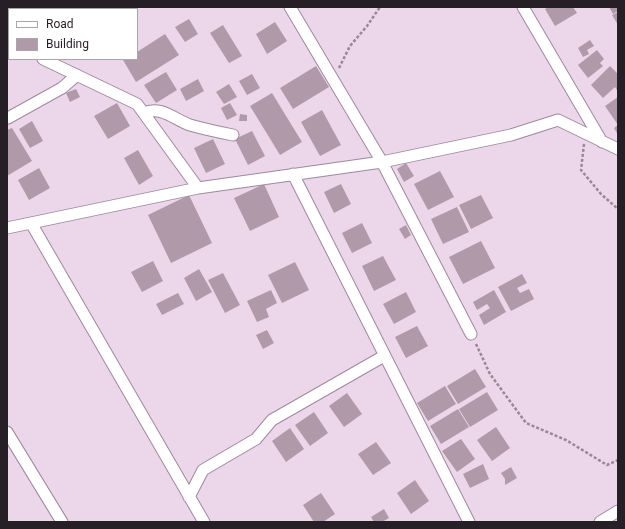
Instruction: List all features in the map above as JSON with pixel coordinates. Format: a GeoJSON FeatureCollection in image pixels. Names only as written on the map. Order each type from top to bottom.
{"type":"FeatureCollection","features":[{"type":"Feature","properties":{"kind":"street"},"geometry":{"type":"LineString","coordinates":[[290,7],[382,162],[471,334]]}},
{"type":"Feature","properties":{"kind":"street"},"geometry":{"type":"LineString","coordinates":[[523,7],[602,142]]}},
{"type":"Feature","properties":{"kind":"street"},"geometry":{"type":"LineString","coordinates":[[45,60],[137,104],[198,188]]}},
{"type":"Feature","properties":{"kind":"street"},"geometry":{"type":"LineString","coordinates":[[8,118],[62,88],[77,75]]}},
{"type":"Feature","properties":{"kind":"street"},"geometry":{"type":"LineString","coordinates":[[144,113],[149,111],[158,111],[173,116],[188,124],[233,135]]}},
{"type":"Feature","properties":{"kind":"street"},"geometry":{"type":"LineString","coordinates":[[7,228],[198,188],[382,162],[510,135],[558,120],[618,149]]}},
{"type":"Feature","properties":{"kind":"street"},"geometry":{"type":"LineString","coordinates":[[293,174],[468,522]]}},
{"type":"Feature","properties":{"kind":"street"},"geometry":{"type":"LineString","coordinates":[[31,223],[204,522]]}},
{"type":"Feature","properties":{"kind":"street"},"geometry":{"type":"LineString","coordinates":[[189,496],[203,470],[256,439],[272,420],[384,356]]}},
{"type":"Feature","properties":{"kind":"street"},"geometry":{"type":"LineString","coordinates":[[7,432],[62,522]]}},
{"type":"Feature","properties":{"kind":"street"},"geometry":{"type":"LineString","coordinates":[[600,522],[618,510]]}},
{"type":"Feature","properties":{"kind":"path"},"geometry":{"type":"LineString","coordinates":[[333,78],[350,46],[367,26],[380,7]]}},
{"type":"Feature","properties":{"kind":"path"},"geometry":{"type":"LineString","coordinates":[[586,134],[582,150],[581,170],[600,194],[618,209]]}},
{"type":"Feature","properties":{"kind":"path"},"geometry":{"type":"LineString","coordinates":[[471,334],[490,374],[526,423],[566,440],[607,465],[618,460]]}},
{"type":"Feature","properties":{"kind":"building"},"geometry":{"type":"Polygon","coordinates":[[[22,7],[23,8],[8,8],[8,18],[7,8],[22,7]]]}},
{"type":"Feature","properties":{"kind":"building"},"geometry":{"type":"Polygon","coordinates":[[[549,7],[573,7],[577,13],[555,26],[545,9],[549,7]]]}},
{"type":"Feature","properties":{"kind":"building"},"geometry":{"type":"Polygon","coordinates":[[[609,7],[618,7],[618,11],[613,14],[609,7]]]}},
{"type":"Feature","properties":{"kind":"building"},"geometry":{"type":"Polygon","coordinates":[[[618,12],[618,25],[612,15],[618,12]]]}},
{"type":"Feature","properties":{"kind":"building"},"geometry":{"type":"Polygon","coordinates":[[[189,19],[198,34],[185,42],[175,27],[189,19]]]}},
{"type":"Feature","properties":{"kind":"building"},"geometry":{"type":"Polygon","coordinates":[[[275,22],[287,41],[267,54],[256,34],[275,22]]]}},
{"type":"Feature","properties":{"kind":"building"},"geometry":{"type":"Polygon","coordinates":[[[223,25],[242,56],[229,63],[210,33],[223,25]]]}},
{"type":"Feature","properties":{"kind":"building"},"geometry":{"type":"Polygon","coordinates":[[[165,34],[179,55],[136,82],[123,60],[138,60],[138,51],[165,34]]]}},
{"type":"Feature","properties":{"kind":"building"},"geometry":{"type":"Polygon","coordinates":[[[590,40],[594,46],[587,50],[589,54],[583,57],[578,48],[590,40]]]}},
{"type":"Feature","properties":{"kind":"building"},"geometry":{"type":"Polygon","coordinates":[[[597,50],[604,59],[600,63],[603,66],[588,78],[578,65],[597,50]]]}},
{"type":"Feature","properties":{"kind":"building"},"geometry":{"type":"Polygon","coordinates":[[[316,66],[329,87],[293,109],[280,88],[316,66]]]}},
{"type":"Feature","properties":{"kind":"building"},"geometry":{"type":"Polygon","coordinates":[[[610,66],[618,74],[618,89],[617,90],[615,87],[603,98],[591,85],[610,66]]]}},
{"type":"Feature","properties":{"kind":"building"},"geometry":{"type":"Polygon","coordinates":[[[166,72],[177,90],[156,103],[144,85],[166,72]]]}},
{"type":"Feature","properties":{"kind":"building"},"geometry":{"type":"Polygon","coordinates":[[[252,74],[260,88],[247,95],[239,81],[252,74]]]}},
{"type":"Feature","properties":{"kind":"building"},"geometry":{"type":"Polygon","coordinates":[[[198,79],[204,91],[186,101],[180,89],[198,79]]]}},
{"type":"Feature","properties":{"kind":"building"},"geometry":{"type":"Polygon","coordinates":[[[229,84],[237,97],[224,104],[216,92],[229,84]]]}},
{"type":"Feature","properties":{"kind":"building"},"geometry":{"type":"Polygon","coordinates":[[[76,89],[80,97],[70,102],[66,93],[76,89]]]}},
{"type":"Feature","properties":{"kind":"building"},"geometry":{"type":"Polygon","coordinates":[[[272,93],[302,142],[280,155],[250,106],[272,93]]]}},
{"type":"Feature","properties":{"kind":"building"},"geometry":{"type":"Polygon","coordinates":[[[618,97],[618,125],[605,106],[618,97]]]}},
{"type":"Feature","properties":{"kind":"building"},"geometry":{"type":"Polygon","coordinates":[[[117,103],[130,126],[108,139],[94,116],[117,103]]]}},
{"type":"Feature","properties":{"kind":"building"},"geometry":{"type":"Polygon","coordinates":[[[230,103],[237,115],[227,120],[221,108],[230,103]]]}},
{"type":"Feature","properties":{"kind":"building"},"geometry":{"type":"Polygon","coordinates":[[[322,110],[341,145],[320,156],[301,122],[322,110]]]}},
{"type":"Feature","properties":{"kind":"building"},"geometry":{"type":"Polygon","coordinates":[[[240,114],[247,115],[247,121],[239,121],[240,114]]]}},
{"type":"Feature","properties":{"kind":"building"},"geometry":{"type":"Polygon","coordinates":[[[32,121],[43,141],[30,148],[19,129],[32,121]]]}},
{"type":"Feature","properties":{"kind":"building"},"geometry":{"type":"Polygon","coordinates":[[[618,125],[618,135],[614,128],[618,125]]]}},
{"type":"Feature","properties":{"kind":"building"},"geometry":{"type":"Polygon","coordinates":[[[12,128],[32,161],[7,176],[7,130],[12,128]]]}},
{"type":"Feature","properties":{"kind":"building"},"geometry":{"type":"Polygon","coordinates":[[[252,131],[265,156],[248,165],[235,139],[252,131]]]}},
{"type":"Feature","properties":{"kind":"building"},"geometry":{"type":"Polygon","coordinates":[[[213,139],[225,164],[206,173],[194,148],[213,139]]]}},
{"type":"Feature","properties":{"kind":"building"},"geometry":{"type":"Polygon","coordinates":[[[138,150],[153,176],[139,185],[124,158],[138,150]]]}},
{"type":"Feature","properties":{"kind":"building"},"geometry":{"type":"Polygon","coordinates":[[[406,163],[414,176],[404,182],[397,169],[406,163]]]}},
{"type":"Feature","properties":{"kind":"building"},"geometry":{"type":"Polygon","coordinates":[[[39,168],[50,188],[29,200],[18,180],[39,168]]]}},
{"type":"Feature","properties":{"kind":"building"},"geometry":{"type":"Polygon","coordinates":[[[440,171],[454,197],[428,210],[414,184],[440,171]]]}},
{"type":"Feature","properties":{"kind":"building"},"geometry":{"type":"Polygon","coordinates":[[[264,184],[279,217],[250,231],[234,198],[264,184]]]}},
{"type":"Feature","properties":{"kind":"building"},"geometry":{"type":"Polygon","coordinates":[[[341,184],[351,204],[334,213],[324,192],[341,184]]]}},
{"type":"Feature","properties":{"kind":"building"},"geometry":{"type":"Polygon","coordinates":[[[189,195],[212,243],[171,263],[148,215],[189,195]]]}},
{"type":"Feature","properties":{"kind":"building"},"geometry":{"type":"Polygon","coordinates":[[[481,195],[493,218],[471,229],[459,205],[481,195]]]}},
{"type":"Feature","properties":{"kind":"building"},"geometry":{"type":"Polygon","coordinates":[[[457,207],[469,232],[443,244],[431,219],[457,207]]]}},
{"type":"Feature","properties":{"kind":"building"},"geometry":{"type":"Polygon","coordinates":[[[362,223],[372,243],[352,253],[342,233],[362,223]]]}},
{"type":"Feature","properties":{"kind":"building"},"geometry":{"type":"Polygon","coordinates":[[[406,225],[411,235],[405,239],[399,229],[406,225]]]}},
{"type":"Feature","properties":{"kind":"building"},"geometry":{"type":"Polygon","coordinates":[[[481,241],[495,268],[463,284],[449,257],[481,241]]]}},
{"type":"Feature","properties":{"kind":"building"},"geometry":{"type":"Polygon","coordinates":[[[383,256],[396,280],[374,291],[362,266],[383,256]]]}},
{"type":"Feature","properties":{"kind":"building"},"geometry":{"type":"Polygon","coordinates":[[[153,261],[163,281],[142,292],[131,272],[153,261]]]}},
{"type":"Feature","properties":{"kind":"building"},"geometry":{"type":"Polygon","coordinates":[[[295,262],[309,290],[282,303],[268,275],[295,262]]]}},
{"type":"Feature","properties":{"kind":"building"},"geometry":{"type":"Polygon","coordinates":[[[199,269],[212,292],[196,301],[184,278],[199,269]]]}},
{"type":"Feature","properties":{"kind":"building"},"geometry":{"type":"Polygon","coordinates":[[[223,273],[240,305],[225,313],[208,280],[223,273]]]}},
{"type":"Feature","properties":{"kind":"building"},"geometry":{"type":"Polygon","coordinates":[[[522,274],[527,283],[517,288],[520,293],[529,289],[534,299],[511,311],[498,287],[522,274]]]}},
{"type":"Feature","properties":{"kind":"building"},"geometry":{"type":"Polygon","coordinates":[[[271,290],[277,303],[266,309],[269,317],[257,322],[247,301],[271,290]]]}},
{"type":"Feature","properties":{"kind":"building"},"geometry":{"type":"Polygon","coordinates":[[[494,290],[506,312],[484,325],[479,315],[490,308],[487,304],[477,310],[473,302],[494,290]]]}},
{"type":"Feature","properties":{"kind":"building"},"geometry":{"type":"Polygon","coordinates":[[[406,292],[416,312],[394,324],[383,304],[406,292]]]}},
{"type":"Feature","properties":{"kind":"building"},"geometry":{"type":"Polygon","coordinates":[[[178,293],[184,304],[162,315],[156,304],[178,293]]]}},
{"type":"Feature","properties":{"kind":"building"},"geometry":{"type":"Polygon","coordinates":[[[417,326],[428,346],[406,358],[395,337],[417,326]]]}},
{"type":"Feature","properties":{"kind":"building"},"geometry":{"type":"Polygon","coordinates":[[[267,330],[274,343],[263,349],[256,335],[267,330]]]}},
{"type":"Feature","properties":{"kind":"building"},"geometry":{"type":"Polygon","coordinates":[[[475,369],[486,387],[458,404],[447,386],[475,369]]]}},
{"type":"Feature","properties":{"kind":"building"},"geometry":{"type":"Polygon","coordinates":[[[445,386],[456,404],[428,421],[417,403],[445,386]]]}},
{"type":"Feature","properties":{"kind":"building"},"geometry":{"type":"Polygon","coordinates":[[[487,392],[498,410],[470,427],[459,409],[487,392]]]}},
{"type":"Feature","properties":{"kind":"building"},"geometry":{"type":"Polygon","coordinates":[[[347,393],[362,414],[344,427],[329,406],[347,393]]]}},
{"type":"Feature","properties":{"kind":"building"},"geometry":{"type":"Polygon","coordinates":[[[458,409],[469,427],[441,444],[430,426],[458,409]]]}},
{"type":"Feature","properties":{"kind":"building"},"geometry":{"type":"Polygon","coordinates":[[[314,412],[328,433],[310,446],[295,425],[314,412]]]}},
{"type":"Feature","properties":{"kind":"building"},"geometry":{"type":"Polygon","coordinates":[[[496,427],[510,448],[492,461],[477,440],[496,427]]]}},
{"type":"Feature","properties":{"kind":"building"},"geometry":{"type":"Polygon","coordinates":[[[290,428],[304,449],[286,462],[272,441],[290,428]]]}},
{"type":"Feature","properties":{"kind":"building"},"geometry":{"type":"Polygon","coordinates":[[[461,439],[475,459],[457,472],[442,451],[461,439]]]}},
{"type":"Feature","properties":{"kind":"building"},"geometry":{"type":"Polygon","coordinates":[[[376,442],[391,463],[373,475],[358,454],[376,442]]]}},
{"type":"Feature","properties":{"kind":"building"},"geometry":{"type":"Polygon","coordinates":[[[483,464],[489,479],[470,488],[463,474],[483,464]]]}},
{"type":"Feature","properties":{"kind":"building"},"geometry":{"type":"Polygon","coordinates":[[[511,467],[517,478],[505,485],[505,479],[501,473],[511,467]]]}},
{"type":"Feature","properties":{"kind":"building"},"geometry":{"type":"Polygon","coordinates":[[[415,480],[429,501],[411,514],[397,493],[415,480]]]}},
{"type":"Feature","properties":{"kind":"building"},"geometry":{"type":"Polygon","coordinates":[[[321,493],[335,514],[323,522],[314,522],[303,505],[321,493]]]}},
{"type":"Feature","properties":{"kind":"building"},"geometry":{"type":"Polygon","coordinates":[[[384,509],[389,518],[382,522],[374,522],[371,517],[384,509]]]}}]}
